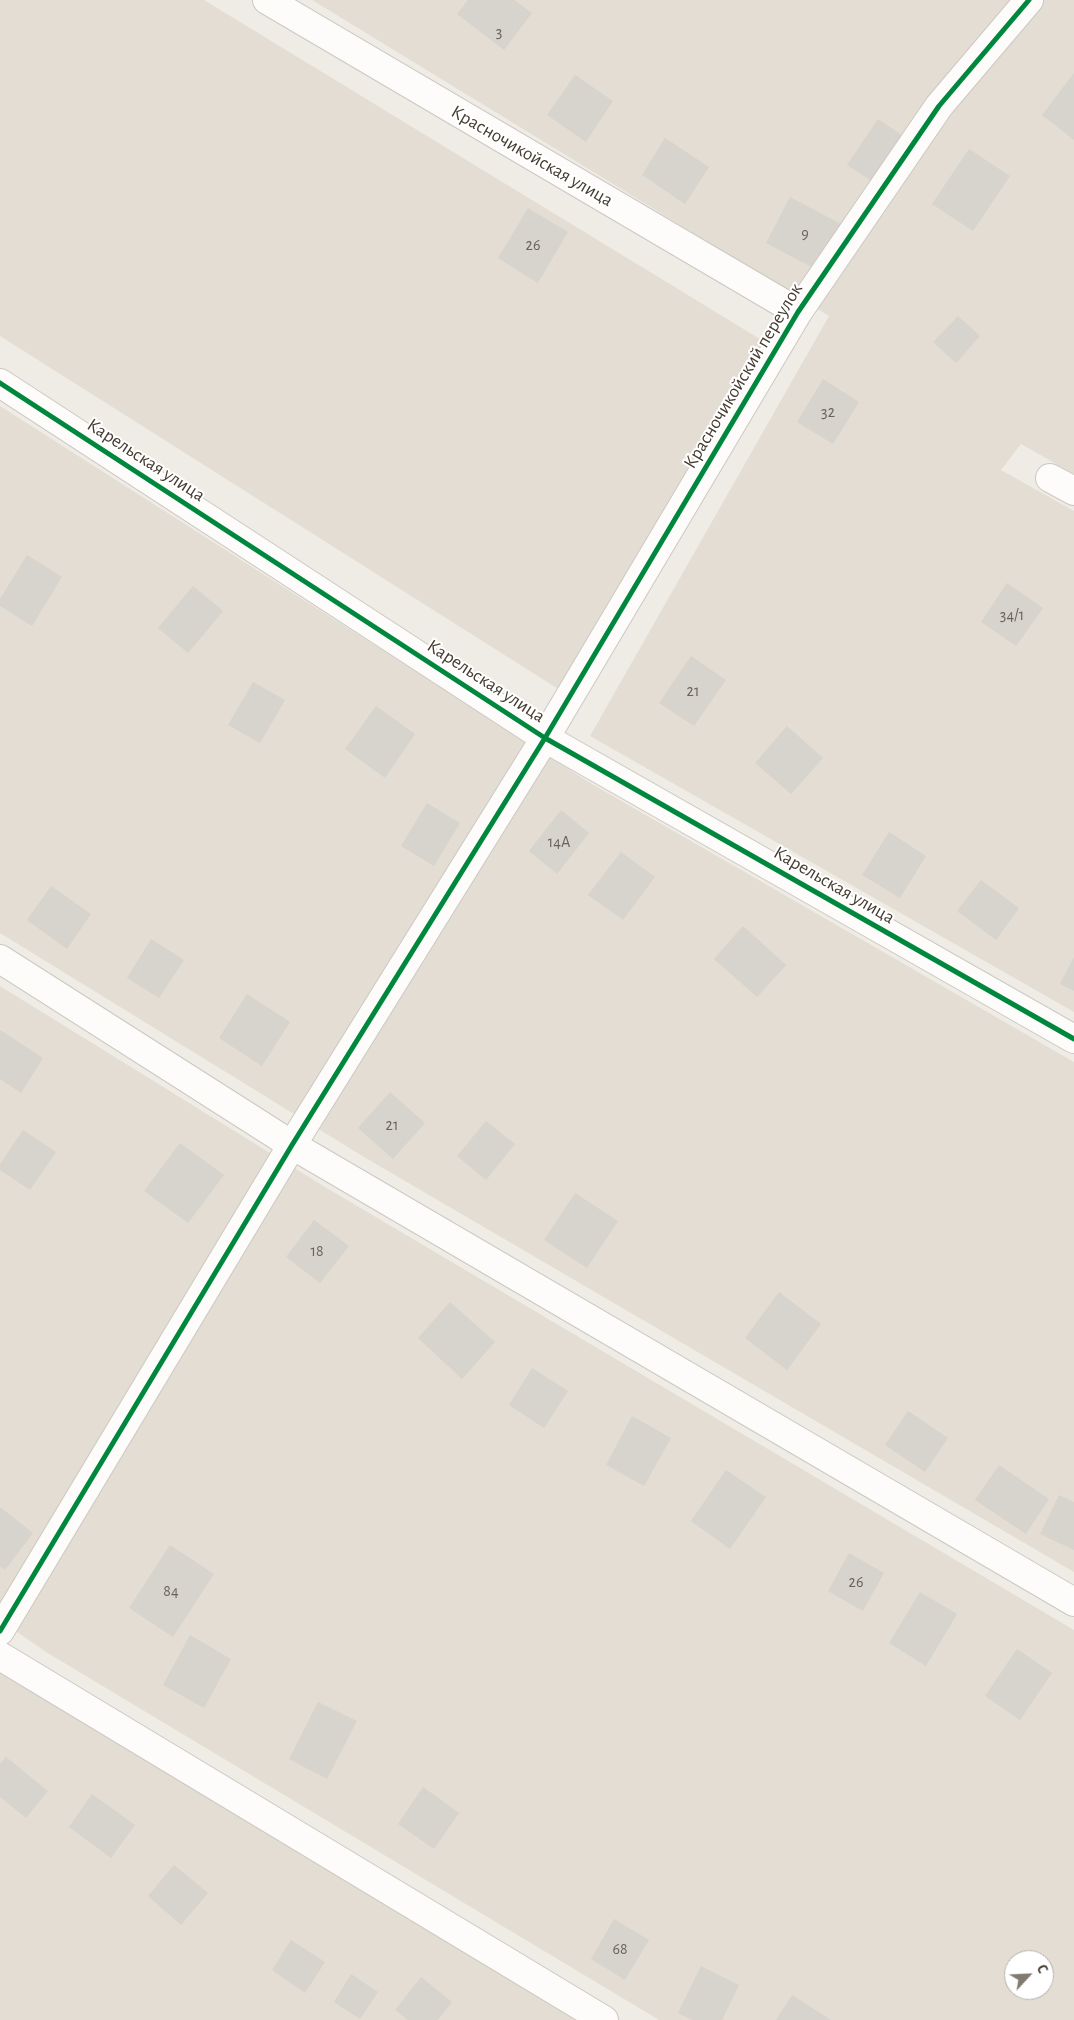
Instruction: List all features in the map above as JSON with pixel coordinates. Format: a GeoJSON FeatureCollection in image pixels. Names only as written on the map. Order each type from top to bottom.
{"type":"FeatureCollection","features":[{"type":"Feature","properties":{"kind":"street","name":"Красночикойская улица"},"geometry":{"type":"LineString","coordinates":[[267,0],[798,312]]}},
{"type":"Feature","properties":{"kind":"street","name":"Красночикойский переулок"},"geometry":{"type":"LineString","coordinates":[[0,1631],[292,1145],[544,738],[798,312],[939,106],[1030,0]]}},
{"type":"Feature","properties":{"kind":"street","name":"Карельская улица"},"geometry":{"type":"LineString","coordinates":[[0,383],[544,738],[1074,1039]]}},
{"type":"Feature","properties":{"kind":"street"},"geometry":{"type":"LineString","coordinates":[[1050,478],[1074,491]]}},
{"type":"Feature","properties":{"kind":"street"},"geometry":{"type":"LineString","coordinates":[[0,959],[292,1145],[1074,1602]]}},
{"type":"Feature","properties":{"kind":"street"},"geometry":{"type":"LineString","coordinates":[[0,1656],[604,2020]]}},
{"type":"Feature","properties":{"kind":"shaded area"},"geometry":{"type":"Polygon","coordinates":[[[0,0],[204,0],[778,350],[563,692],[0,336],[0,0]]]}},
{"type":"Feature","properties":{"kind":"shaded area"},"geometry":{"type":"Polygon","coordinates":[[[312,0],[1074,0],[1074,474],[1021,444],[1001,470],[1074,511],[1074,1012],[590,736],[829,316],[312,0]]]}},
{"type":"Feature","properties":{"kind":"shaded area"},"geometry":{"type":"Polygon","coordinates":[[[0,406],[592,784],[1074,1062],[1074,1572],[364,1157],[0,933],[0,406]]]}},
{"type":"Feature","properties":{"kind":"shaded area"},"geometry":{"type":"Polygon","coordinates":[[[0,986],[325,1187],[1074,1630],[1074,2020],[659,2020],[46,1652],[0,1620],[0,986]]]}},
{"type":"Feature","properties":{"kind":"shaded area"},"geometry":{"type":"Polygon","coordinates":[[[0,1660],[587,2020],[0,2020],[0,1660]]]}},
{"type":"Feature","properties":{"kind":"building"},"geometry":{"type":"Polygon","coordinates":[[[468,0],[514,0],[532,13],[504,50],[457,14],[468,0]]]}},
{"type":"Feature","properties":{"kind":"building"},"geometry":{"type":"Polygon","coordinates":[[[1074,73],[1074,140],[1042,115],[1074,73]]]}},
{"type":"Feature","properties":{"kind":"building"},"geometry":{"type":"Polygon","coordinates":[[[575,75],[613,101],[586,142],[547,115],[575,75]]]}},
{"type":"Feature","properties":{"kind":"building"},"geometry":{"type":"Polygon","coordinates":[[[878,119],[909,140],[878,185],[847,165],[878,119]]]}},
{"type":"Feature","properties":{"kind":"building"},"geometry":{"type":"Polygon","coordinates":[[[665,138],[709,167],[685,204],[642,175],[665,138]]]}},
{"type":"Feature","properties":{"kind":"building"},"geometry":{"type":"Polygon","coordinates":[[[969,149],[1010,176],[973,231],[932,204],[969,149]]]}},
{"type":"Feature","properties":{"kind":"building"},"geometry":{"type":"Polygon","coordinates":[[[790,197],[843,225],[819,271],[766,243],[790,197]]]}},
{"type":"Feature","properties":{"kind":"building"},"geometry":{"type":"Polygon","coordinates":[[[528,208],[568,232],[538,283],[498,258],[528,208]]]}},
{"type":"Feature","properties":{"kind":"building"},"geometry":{"type":"Polygon","coordinates":[[[958,316],[980,336],[956,363],[933,342],[958,316]]]}},
{"type":"Feature","properties":{"kind":"building"},"geometry":{"type":"Polygon","coordinates":[[[823,379],[859,402],[833,444],[797,422],[823,379]]]}},
{"type":"Feature","properties":{"kind":"building"},"geometry":{"type":"Polygon","coordinates":[[[27,555],[62,577],[32,626],[0,606],[0,599],[27,555]]]}},
{"type":"Feature","properties":{"kind":"building"},"geometry":{"type":"Polygon","coordinates":[[[1007,583],[1043,608],[1016,646],[981,622],[1007,583]]]}},
{"type":"Feature","properties":{"kind":"building"},"geometry":{"type":"Polygon","coordinates":[[[193,586],[223,611],[188,653],[158,628],[193,586]]]}},
{"type":"Feature","properties":{"kind":"building"},"geometry":{"type":"Polygon","coordinates":[[[691,656],[726,680],[694,726],[659,703],[691,656]]]}},
{"type":"Feature","properties":{"kind":"building"},"geometry":{"type":"Polygon","coordinates":[[[253,682],[285,700],[260,743],[228,725],[253,682]]]}},
{"type":"Feature","properties":{"kind":"building"},"geometry":{"type":"Polygon","coordinates":[[[376,706],[415,734],[385,778],[345,749],[376,706]]]}},
{"type":"Feature","properties":{"kind":"building"},"geometry":{"type":"Polygon","coordinates":[[[787,726],[823,758],[791,794],[755,763],[787,726]]]}},
{"type":"Feature","properties":{"kind":"building"},"geometry":{"type":"Polygon","coordinates":[[[427,803],[460,823],[434,866],[401,846],[427,803]]]}},
{"type":"Feature","properties":{"kind":"building"},"geometry":{"type":"Polygon","coordinates":[[[561,810],[589,833],[557,874],[529,851],[561,810]]]}},
{"type":"Feature","properties":{"kind":"building"},"geometry":{"type":"Polygon","coordinates":[[[889,832],[926,856],[900,898],[862,875],[889,832]]]}},
{"type":"Feature","properties":{"kind":"building"},"geometry":{"type":"Polygon","coordinates":[[[621,852],[655,877],[623,920],[588,895],[621,852]]]}},
{"type":"Feature","properties":{"kind":"building"},"geometry":{"type":"Polygon","coordinates":[[[981,880],[1019,908],[996,940],[957,911],[981,880]]]}},
{"type":"Feature","properties":{"kind":"building"},"geometry":{"type":"Polygon","coordinates":[[[51,886],[91,914],[67,949],[27,920],[51,886]]]}},
{"type":"Feature","properties":{"kind":"building"},"geometry":{"type":"Polygon","coordinates":[[[743,926],[786,965],[757,997],[714,959],[743,926]]]}},
{"type":"Feature","properties":{"kind":"building"},"geometry":{"type":"Polygon","coordinates":[[[151,939],[184,960],[159,998],[127,978],[151,939]]]}},
{"type":"Feature","properties":{"kind":"building"},"geometry":{"type":"Polygon","coordinates":[[[1074,957],[1074,991],[1060,984],[1074,957]]]}},
{"type":"Feature","properties":{"kind":"building"},"geometry":{"type":"Polygon","coordinates":[[[247,994],[290,1022],[262,1066],[219,1038],[247,994]]]}},
{"type":"Feature","properties":{"kind":"building"},"geometry":{"type":"Polygon","coordinates":[[[0,1030],[43,1058],[21,1093],[0,1079],[0,1030]]]}},
{"type":"Feature","properties":{"kind":"building"},"geometry":{"type":"Polygon","coordinates":[[[390,1092],[425,1123],[393,1159],[358,1128],[390,1092]]]}},
{"type":"Feature","properties":{"kind":"building"},"geometry":{"type":"Polygon","coordinates":[[[486,1121],[515,1144],[486,1180],[457,1156],[486,1121]]]}},
{"type":"Feature","properties":{"kind":"building"},"geometry":{"type":"Polygon","coordinates":[[[23,1130],[56,1152],[30,1190],[0,1170],[0,1164],[23,1130]]]}},
{"type":"Feature","properties":{"kind":"building"},"geometry":{"type":"Polygon","coordinates":[[[180,1143],[224,1175],[188,1223],[144,1191],[180,1143]]]}},
{"type":"Feature","properties":{"kind":"building"},"geometry":{"type":"Polygon","coordinates":[[[575,1193],[618,1221],[587,1268],[544,1240],[575,1193]]]}},
{"type":"Feature","properties":{"kind":"building"},"geometry":{"type":"Polygon","coordinates":[[[314,1220],[349,1246],[320,1283],[286,1257],[314,1220]]]}},
{"type":"Feature","properties":{"kind":"building"},"geometry":{"type":"Polygon","coordinates":[[[779,1292],[821,1324],[787,1370],[745,1338],[779,1292]]]}},
{"type":"Feature","properties":{"kind":"building"},"geometry":{"type":"Polygon","coordinates":[[[450,1302],[495,1342],[462,1379],[418,1338],[450,1302]]]}},
{"type":"Feature","properties":{"kind":"building"},"geometry":{"type":"Polygon","coordinates":[[[532,1368],[568,1391],[544,1428],[509,1405],[532,1368]]]}},
{"type":"Feature","properties":{"kind":"building"},"geometry":{"type":"Polygon","coordinates":[[[908,1411],[948,1438],[925,1472],[885,1445],[908,1411]]]}},
{"type":"Feature","properties":{"kind":"building"},"geometry":{"type":"Polygon","coordinates":[[[632,1416],[671,1438],[644,1486],[606,1465],[632,1416]]]}},
{"type":"Feature","properties":{"kind":"building"},"geometry":{"type":"Polygon","coordinates":[[[999,1465],[1049,1499],[1026,1534],[975,1500],[999,1465]]]}},
{"type":"Feature","properties":{"kind":"building"},"geometry":{"type":"Polygon","coordinates":[[[726,1470],[766,1497],[730,1549],[691,1521],[726,1470]]]}},
{"type":"Feature","properties":{"kind":"building"},"geometry":{"type":"Polygon","coordinates":[[[1059,1495],[1074,1502],[1074,1550],[1040,1534],[1059,1495]]]}},
{"type":"Feature","properties":{"kind":"building"},"geometry":{"type":"Polygon","coordinates":[[[0,1507],[33,1533],[5,1570],[0,1566],[0,1507]]]}},
{"type":"Feature","properties":{"kind":"building"},"geometry":{"type":"Polygon","coordinates":[[[170,1545],[214,1574],[173,1637],[129,1608],[170,1545]]]}},
{"type":"Feature","properties":{"kind":"building"},"geometry":{"type":"Polygon","coordinates":[[[849,1553],[884,1573],[863,1611],[828,1591],[849,1553]]]}},
{"type":"Feature","properties":{"kind":"building"},"geometry":{"type":"Polygon","coordinates":[[[920,1592],[957,1614],[926,1666],[889,1643],[920,1592]]]}},
{"type":"Feature","properties":{"kind":"building"},"geometry":{"type":"Polygon","coordinates":[[[190,1635],[231,1659],[204,1708],[163,1685],[190,1635]]]}},
{"type":"Feature","properties":{"kind":"building"},"geometry":{"type":"Polygon","coordinates":[[[1017,1649],[1052,1673],[1020,1720],[985,1696],[1017,1649]]]}},
{"type":"Feature","properties":{"kind":"building"},"geometry":{"type":"Polygon","coordinates":[[[318,1702],[357,1721],[327,1779],[289,1759],[318,1702]]]}},
{"type":"Feature","properties":{"kind":"building"},"geometry":{"type":"Polygon","coordinates":[[[6,1757],[48,1791],[26,1818],[0,1797],[0,1764],[6,1757]]]}},
{"type":"Feature","properties":{"kind":"building"},"geometry":{"type":"Polygon","coordinates":[[[423,1787],[459,1813],[434,1849],[398,1824],[423,1787]]]}},
{"type":"Feature","properties":{"kind":"building"},"geometry":{"type":"Polygon","coordinates":[[[92,1794],[135,1825],[111,1858],[69,1827],[92,1794]]]}},
{"type":"Feature","properties":{"kind":"building"},"geometry":{"type":"Polygon","coordinates":[[[174,1865],[208,1893],[181,1925],[148,1896],[174,1865]]]}},
{"type":"Feature","properties":{"kind":"building"},"geometry":{"type":"Polygon","coordinates":[[[614,1919],[649,1940],[625,1980],[591,1959],[614,1919]]]}},
{"type":"Feature","properties":{"kind":"building"},"geometry":{"type":"Polygon","coordinates":[[[291,1940],[325,1962],[305,1993],[272,1970],[291,1940]]]}},
{"type":"Feature","properties":{"kind":"building"},"geometry":{"type":"Polygon","coordinates":[[[701,1966],[739,1985],[722,2020],[692,2020],[678,2013],[701,1966]]]}},
{"type":"Feature","properties":{"kind":"building"},"geometry":{"type":"Polygon","coordinates":[[[351,1974],[378,1992],[360,2019],[334,2002],[351,1974]]]}},
{"type":"Feature","properties":{"kind":"building"},"geometry":{"type":"Polygon","coordinates":[[[421,1977],[452,2002],[438,2020],[408,2020],[395,2010],[421,1977]]]}},
{"type":"Feature","properties":{"kind":"building"},"geometry":{"type":"Polygon","coordinates":[[[792,1995],[831,2020],[776,2020],[792,1995]]]}},
{"type":"Feature","properties":{"kind":"cycle path"},"geometry":{"type":"LineString","coordinates":[[0,1631],[292,1145],[545,738],[798,312],[939,106],[1029,0]]}},
{"type":"Feature","properties":{"kind":"cycle path"},"geometry":{"type":"LineString","coordinates":[[0,383],[545,738],[1074,1039]]}}]}
